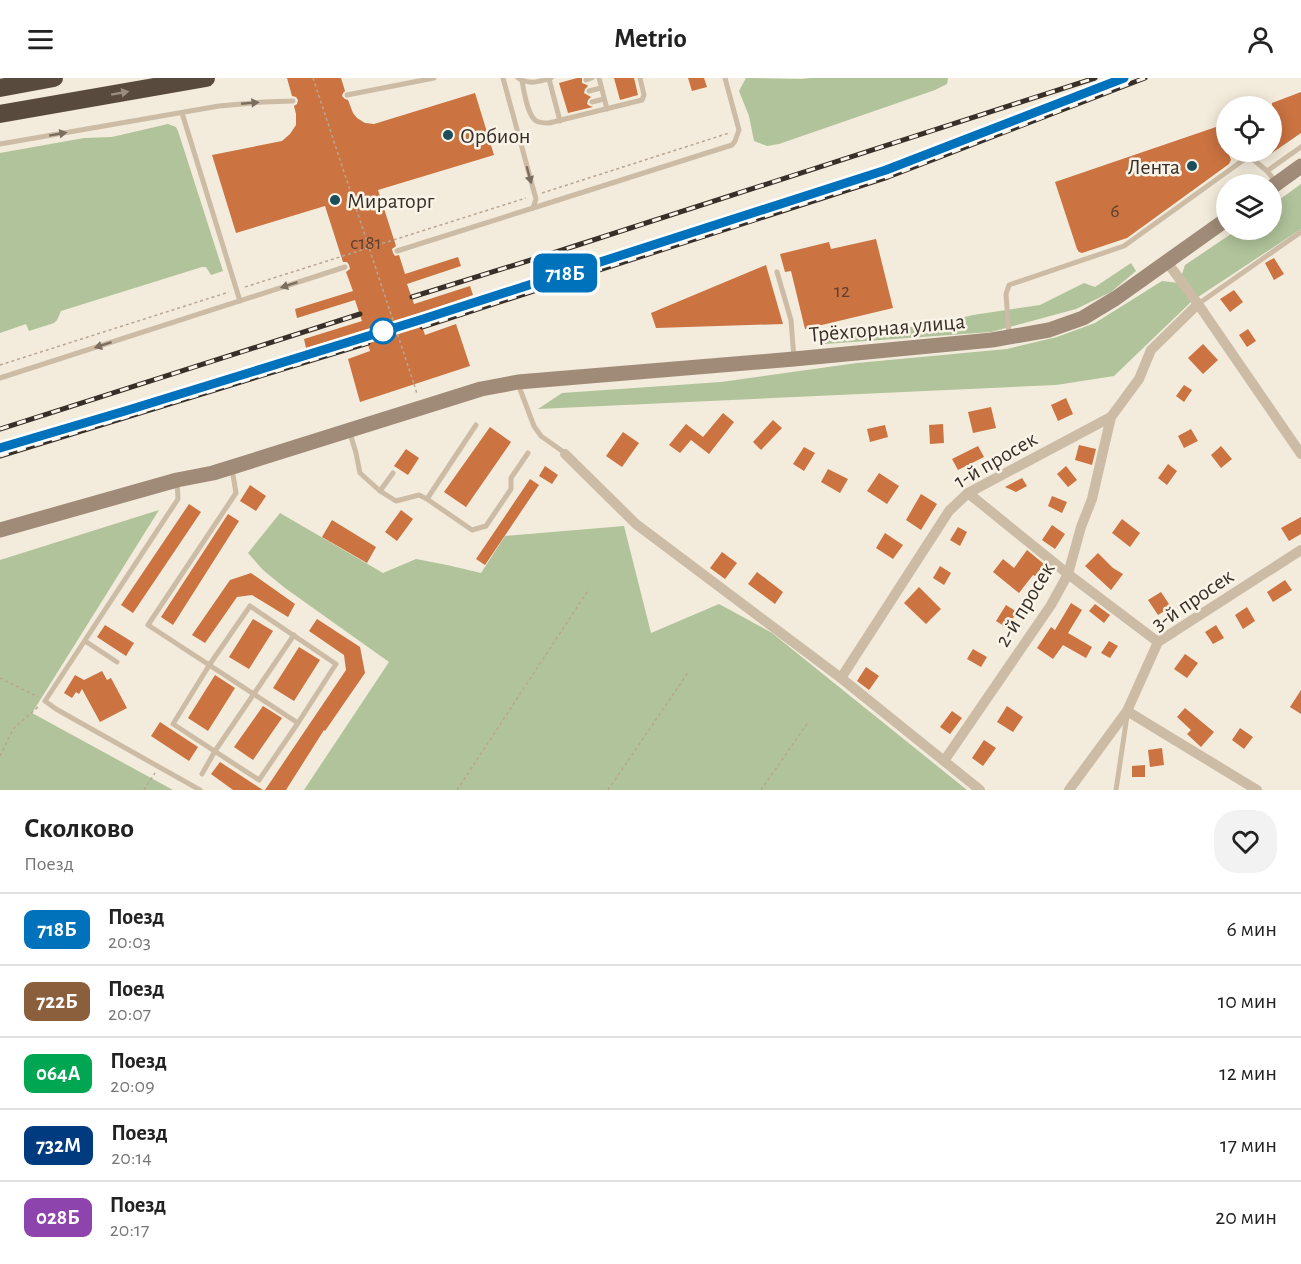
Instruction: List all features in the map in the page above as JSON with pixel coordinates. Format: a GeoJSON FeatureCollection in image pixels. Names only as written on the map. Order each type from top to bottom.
{"type":"FeatureCollection","features":[{"type":"Feature","properties":{"kind":"highway"},"geometry":{"type":"LineString","coordinates":[[3,86],[54,78]]}},
{"type":"Feature","properties":{"kind":"highway"},"geometry":{"type":"LineString","coordinates":[[0,114],[206,78]]}},
{"type":"Feature","properties":{"kind":"street"},"geometry":{"type":"LineString","coordinates":[[1282,175],[1301,166]]}},
{"type":"Feature","properties":{"kind":"street","name":"Трёхгорная улица"},"geometry":{"type":"LineString","coordinates":[[0,530],[177,480],[213,473],[481,389],[518,382],[1009,338],[1049,330],[1083,318],[1116,298],[1216,227]]}},
{"type":"Feature","properties":{"kind":"street"},"geometry":{"type":"LineString","coordinates":[[1167,262],[1301,454]]}},
{"type":"Feature","properties":{"kind":"street","name":"1-й просек"},"geometry":{"type":"LineString","coordinates":[[842,678],[949,511],[968,493],[1111,417],[1139,379],[1151,350],[1198,304]]}},
{"type":"Feature","properties":{"kind":"street","name":"2-й просек"},"geometry":{"type":"LineString","coordinates":[[944,761],[1051,605],[1068,574],[1081,527],[1092,499],[1111,417]]}},
{"type":"Feature","properties":{"kind":"street"},"geometry":{"type":"LineString","coordinates":[[566,454],[636,524],[842,678],[980,790]]}},
{"type":"Feature","properties":{"kind":"street"},"geometry":{"type":"LineString","coordinates":[[968,493],[1068,574],[1158,642]]}},
{"type":"Feature","properties":{"kind":"street","name":"3-й просек"},"geometry":{"type":"LineString","coordinates":[[1069,790],[1128,711],[1158,642],[1301,550]]}},
{"type":"Feature","properties":{"kind":"street"},"geometry":{"type":"LineString","coordinates":[[1128,711],[1257,790]]}},
{"type":"Feature","properties":{"kind":"lane"},"geometry":{"type":"LineString","coordinates":[[347,95],[434,78]]}},
{"type":"Feature","properties":{"kind":"lane"},"geometry":{"type":"LineString","coordinates":[[503,78],[536,199],[533,208]]}},
{"type":"Feature","properties":{"kind":"lane"},"geometry":{"type":"LineString","coordinates":[[560,121],[550,78],[538,82],[520,79],[530,113],[535,120],[549,123],[560,121],[642,100],[644,95],[640,78]]}},
{"type":"Feature","properties":{"kind":"lane"},"geometry":{"type":"LineString","coordinates":[[598,78],[607,109]]}},
{"type":"Feature","properties":{"kind":"lane"},"geometry":{"type":"LineString","coordinates":[[398,251],[732,145],[739,130],[725,78]]}},
{"type":"Feature","properties":{"kind":"lane"},"geometry":{"type":"LineString","coordinates":[[552,89],[560,87]]}},
{"type":"Feature","properties":{"kind":"lane"},"geometry":{"type":"LineString","coordinates":[[589,91],[601,88]]}},
{"type":"Feature","properties":{"kind":"lane"},"geometry":{"type":"LineString","coordinates":[[555,100],[563,98]]}},
{"type":"Feature","properties":{"kind":"lane"},"geometry":{"type":"LineString","coordinates":[[592,102],[604,99]]}},
{"type":"Feature","properties":{"kind":"lane"},"geometry":{"type":"LineString","coordinates":[[0,144],[219,106],[293,101]]}},
{"type":"Feature","properties":{"kind":"lane"},"geometry":{"type":"LineString","coordinates":[[558,112],[567,109]]}},
{"type":"Feature","properties":{"kind":"lane"},"geometry":{"type":"LineString","coordinates":[[182,113],[240,301]]}},
{"type":"Feature","properties":{"kind":"lane"},"geometry":{"type":"LineString","coordinates":[[1277,174],[1301,147]]}},
{"type":"Feature","properties":{"kind":"lane"},"geometry":{"type":"LineString","coordinates":[[1009,338],[1006,294],[1010,285],[1124,246],[1237,162]]}},
{"type":"Feature","properties":{"kind":"lane"},"geometry":{"type":"LineString","coordinates":[[1255,162],[1266,174]]}},
{"type":"Feature","properties":{"kind":"lane"},"geometry":{"type":"LineString","coordinates":[[1198,304],[1301,232]]}},
{"type":"Feature","properties":{"kind":"lane"},"geometry":{"type":"LineString","coordinates":[[0,378],[345,267]]}},
{"type":"Feature","properties":{"kind":"lane"},"geometry":{"type":"LineString","coordinates":[[777,272],[791,320],[794,359]]}},
{"type":"Feature","properties":{"kind":"lane"},"geometry":{"type":"LineString","coordinates":[[518,382],[534,426],[541,436],[566,454]]}},
{"type":"Feature","properties":{"kind":"lane"},"geometry":{"type":"LineString","coordinates":[[427,499],[476,425]]}},
{"type":"Feature","properties":{"kind":"lane"},"geometry":{"type":"LineString","coordinates":[[349,431],[360,473],[380,491],[396,501],[419,495],[472,530],[486,526],[511,489],[511,478],[528,453]]}},
{"type":"Feature","properties":{"kind":"lane"},"geometry":{"type":"LineString","coordinates":[[232,467],[236,494],[148,625],[298,723]]}},
{"type":"Feature","properties":{"kind":"lane"},"geometry":{"type":"LineString","coordinates":[[380,491],[393,473]]}},
{"type":"Feature","properties":{"kind":"lane"},"geometry":{"type":"LineString","coordinates":[[177,480],[178,499],[45,701],[200,790]]}},
{"type":"Feature","properties":{"kind":"lane"},"geometry":{"type":"LineString","coordinates":[[250,606],[336,664],[259,780],[173,724],[210,664],[250,606]]}},
{"type":"Feature","properties":{"kind":"lane"},"geometry":{"type":"LineString","coordinates":[[202,774],[294,635]]}},
{"type":"Feature","properties":{"kind":"lane"},"geometry":{"type":"LineString","coordinates":[[85,642],[117,662]]}},
{"type":"Feature","properties":{"kind":"lane"},"geometry":{"type":"LineString","coordinates":[[1116,790],[1128,711]]}},
{"type":"Feature","properties":{"kind":"path"},"geometry":{"type":"LineString","coordinates":[[313,78],[417,394]]}},
{"type":"Feature","properties":{"kind":"path"},"geometry":{"type":"LineString","coordinates":[[0,365],[739,130]]}},
{"type":"Feature","properties":{"kind":"path"},"geometry":{"type":"LineString","coordinates":[[457,790],[589,589]]}},
{"type":"Feature","properties":{"kind":"path"},"geometry":{"type":"LineString","coordinates":[[608,790],[689,671]]}},
{"type":"Feature","properties":{"kind":"path"},"geometry":{"type":"LineString","coordinates":[[0,678],[45,701],[14,729],[0,756]]}},
{"type":"Feature","properties":{"kind":"path"},"geometry":{"type":"LineString","coordinates":[[761,790],[809,722]]}},
{"type":"Feature","properties":{"kind":"path"},"geometry":{"type":"LineString","coordinates":[[144,790],[159,768]]}},
{"type":"Feature","properties":{"kind":"green space"},"geometry":{"type":"Polygon","coordinates":[[[746,78],[948,78],[947,84],[935,90],[779,144],[767,146],[754,141],[749,116],[739,91],[746,78]]]}},
{"type":"Feature","properties":{"kind":"green space"},"geometry":{"type":"Polygon","coordinates":[[[168,124],[176,127],[178,131],[223,271],[211,275],[206,267],[202,267],[61,311],[54,323],[29,331],[26,324],[0,333],[0,153],[84,138],[112,137],[168,124]]]}},
{"type":"Feature","properties":{"kind":"green space"},"geometry":{"type":"Polygon","coordinates":[[[1301,184],[1301,229],[1192,301],[1114,376],[1056,385],[538,409],[562,393],[721,382],[857,363],[1007,349],[1057,337],[1095,323],[1162,281],[1179,283],[1185,265],[1222,240],[1282,240],[1282,198],[1301,184]]]}},
{"type":"Feature","properties":{"kind":"green space"},"geometry":{"type":"Polygon","coordinates":[[[1131,263],[1136,271],[1111,292],[1076,309],[991,332],[825,344],[812,339],[828,335],[922,326],[933,319],[961,318],[1040,305],[1084,283],[1095,287],[1131,263]]]}},
{"type":"Feature","properties":{"kind":"green space"},"geometry":{"type":"Polygon","coordinates":[[[159,510],[32,713],[173,790],[0,790],[0,560],[159,510]]]}},
{"type":"Feature","properties":{"kind":"green space"},"geometry":{"type":"Polygon","coordinates":[[[280,513],[383,573],[416,559],[481,573],[505,536],[624,526],[651,633],[719,604],[772,633],[967,790],[304,790],[389,662],[285,588],[263,570],[248,553],[280,513]]]}},
{"type":"Feature","properties":{"kind":"building"},"geometry":{"type":"Polygon","coordinates":[[[287,78],[341,78],[345,91],[342,96],[348,100],[353,113],[365,123],[374,124],[475,93],[494,155],[378,190],[396,246],[392,249],[393,253],[395,256],[399,255],[405,274],[458,257],[461,266],[407,284],[414,304],[470,286],[473,295],[418,314],[425,335],[456,324],[470,366],[360,402],[348,359],[370,351],[364,331],[306,348],[304,339],[362,321],[355,300],[297,318],[295,309],[353,291],[346,272],[350,269],[349,265],[343,262],[325,206],[236,233],[212,155],[282,141],[290,134],[296,125],[294,106],[298,100],[292,96],[287,78]]]}},
{"type":"Feature","properties":{"kind":"building"},"geometry":{"type":"Polygon","coordinates":[[[582,78],[582,83],[588,86],[584,93],[591,97],[587,104],[593,107],[568,113],[559,83],[582,78]]]}},
{"type":"Feature","properties":{"kind":"building"},"geometry":{"type":"Polygon","coordinates":[[[614,78],[634,78],[638,95],[620,100],[614,78]]]}},
{"type":"Feature","properties":{"kind":"building"},"geometry":{"type":"Polygon","coordinates":[[[688,78],[704,78],[707,87],[692,91],[688,78]]]}},
{"type":"Feature","properties":{"kind":"building"},"geometry":{"type":"Polygon","coordinates":[[[1301,92],[1301,133],[1282,146],[1282,99],[1301,92]]]}},
{"type":"Feature","properties":{"kind":"building"},"geometry":{"type":"Polygon","coordinates":[[[1216,127],[1216,162],[1230,162],[1127,238],[1082,253],[1077,249],[1055,182],[1216,127]]]}},
{"type":"Feature","properties":{"kind":"building"},"geometry":{"type":"Polygon","coordinates":[[[876,239],[893,308],[805,329],[791,271],[785,272],[780,254],[829,242],[831,249],[876,239]]]}},
{"type":"Feature","properties":{"kind":"building"},"geometry":{"type":"Polygon","coordinates":[[[1274,258],[1284,274],[1274,280],[1265,263],[1274,258]]]}},
{"type":"Feature","properties":{"kind":"building"},"geometry":{"type":"Polygon","coordinates":[[[766,265],[783,324],[656,328],[651,313],[766,265]]]}},
{"type":"Feature","properties":{"kind":"building"},"geometry":{"type":"Polygon","coordinates":[[[1234,290],[1243,302],[1230,312],[1220,299],[1234,290]]]}},
{"type":"Feature","properties":{"kind":"building"},"geometry":{"type":"Polygon","coordinates":[[[1248,329],[1256,341],[1247,347],[1239,335],[1248,329]]]}},
{"type":"Feature","properties":{"kind":"building"},"geometry":{"type":"Polygon","coordinates":[[[1203,344],[1218,360],[1203,374],[1188,358],[1203,344]]]}},
{"type":"Feature","properties":{"kind":"building"},"geometry":{"type":"Polygon","coordinates":[[[1184,385],[1192,390],[1184,402],[1176,396],[1184,385]]]}},
{"type":"Feature","properties":{"kind":"building"},"geometry":{"type":"Polygon","coordinates":[[[1066,398],[1073,414],[1058,421],[1051,405],[1066,398]]]}},
{"type":"Feature","properties":{"kind":"building"},"geometry":{"type":"Polygon","coordinates":[[[991,407],[996,428],[973,433],[968,412],[991,407]]]}},
{"type":"Feature","properties":{"kind":"building"},"geometry":{"type":"Polygon","coordinates":[[[723,413],[734,422],[709,454],[691,440],[680,453],[669,445],[686,424],[703,437],[723,413]]]}},
{"type":"Feature","properties":{"kind":"building"},"geometry":{"type":"Polygon","coordinates":[[[773,420],[782,428],[761,450],[753,442],[773,420]]]}},
{"type":"Feature","properties":{"kind":"building"},"geometry":{"type":"Polygon","coordinates":[[[943,424],[944,443],[930,444],[929,425],[943,424]]]}},
{"type":"Feature","properties":{"kind":"building"},"geometry":{"type":"Polygon","coordinates":[[[885,425],[888,437],[870,442],[867,429],[885,425]]]}},
{"type":"Feature","properties":{"kind":"building"},"geometry":{"type":"Polygon","coordinates":[[[490,427],[511,442],[466,507],[444,492],[490,427]]]}},
{"type":"Feature","properties":{"kind":"building"},"geometry":{"type":"Polygon","coordinates":[[[1191,429],[1198,441],[1184,448],[1178,436],[1191,429]]]}},
{"type":"Feature","properties":{"kind":"building"},"geometry":{"type":"Polygon","coordinates":[[[623,432],[639,443],[622,467],[606,456],[623,432]]]}},
{"type":"Feature","properties":{"kind":"building"},"geometry":{"type":"Polygon","coordinates":[[[1079,445],[1096,449],[1092,465],[1075,460],[1079,445]]]}},
{"type":"Feature","properties":{"kind":"building"},"geometry":{"type":"Polygon","coordinates":[[[978,446],[984,457],[958,470],[952,459],[978,446]]]}},
{"type":"Feature","properties":{"kind":"building"},"geometry":{"type":"Polygon","coordinates":[[[1221,446],[1232,459],[1221,468],[1211,455],[1221,446]]]}},
{"type":"Feature","properties":{"kind":"building"},"geometry":{"type":"Polygon","coordinates":[[[804,447],[815,453],[804,471],[793,464],[804,447]]]}},
{"type":"Feature","properties":{"kind":"building"},"geometry":{"type":"Polygon","coordinates":[[[406,449],[419,458],[408,475],[394,466],[406,449]]]}},
{"type":"Feature","properties":{"kind":"building"},"geometry":{"type":"Polygon","coordinates":[[[1168,464],[1177,471],[1167,485],[1158,478],[1168,464]]]}},
{"type":"Feature","properties":{"kind":"building"},"geometry":{"type":"Polygon","coordinates":[[[545,466],[558,475],[552,484],[539,476],[545,466]]]}},
{"type":"Feature","properties":{"kind":"building"},"geometry":{"type":"Polygon","coordinates":[[[1066,466],[1077,480],[1068,487],[1057,474],[1066,466]]]}},
{"type":"Feature","properties":{"kind":"building"},"geometry":{"type":"Polygon","coordinates":[[[828,469],[848,479],[840,493],[821,482],[828,469]]]}},
{"type":"Feature","properties":{"kind":"building"},"geometry":{"type":"Polygon","coordinates":[[[879,473],[899,486],[887,504],[867,491],[879,473]]]}},
{"type":"Feature","properties":{"kind":"building"},"geometry":{"type":"Polygon","coordinates":[[[1022,478],[1027,486],[1016,492],[1005,487],[1022,478]]]}},
{"type":"Feature","properties":{"kind":"building"},"geometry":{"type":"Polygon","coordinates":[[[530,479],[539,485],[485,565],[476,559],[530,479]]]}},
{"type":"Feature","properties":{"kind":"building"},"geometry":{"type":"Polygon","coordinates":[[[250,485],[266,496],[256,511],[240,501],[250,485]]]}},
{"type":"Feature","properties":{"kind":"building"},"geometry":{"type":"Polygon","coordinates":[[[921,494],[937,504],[921,530],[906,520],[921,494]]]}},
{"type":"Feature","properties":{"kind":"building"},"geometry":{"type":"Polygon","coordinates":[[[1052,496],[1067,502],[1062,513],[1048,506],[1052,496]]]}},
{"type":"Feature","properties":{"kind":"building"},"geometry":{"type":"Polygon","coordinates":[[[189,504],[201,512],[133,613],[121,605],[189,504]]]}},
{"type":"Feature","properties":{"kind":"building"},"geometry":{"type":"Polygon","coordinates":[[[401,510],[413,519],[397,541],[385,532],[401,510]]]}},
{"type":"Feature","properties":{"kind":"building"},"geometry":{"type":"Polygon","coordinates":[[[228,514],[239,521],[173,625],[161,617],[228,514]]]}},
{"type":"Feature","properties":{"kind":"building"},"geometry":{"type":"Polygon","coordinates":[[[1301,517],[1301,534],[1289,541],[1281,528],[1301,517]]]}},
{"type":"Feature","properties":{"kind":"building"},"geometry":{"type":"Polygon","coordinates":[[[1122,519],[1140,533],[1130,547],[1112,533],[1122,519]]]}},
{"type":"Feature","properties":{"kind":"building"},"geometry":{"type":"Polygon","coordinates":[[[332,520],[376,547],[367,563],[322,537],[332,520]]]}},
{"type":"Feature","properties":{"kind":"building"},"geometry":{"type":"Polygon","coordinates":[[[1052,525],[1065,534],[1055,549],[1042,540],[1052,525]]]}},
{"type":"Feature","properties":{"kind":"building"},"geometry":{"type":"Polygon","coordinates":[[[958,527],[967,532],[960,546],[950,540],[958,527]]]}},
{"type":"Feature","properties":{"kind":"building"},"geometry":{"type":"Polygon","coordinates":[[[885,533],[903,545],[893,559],[876,548],[885,533]]]}},
{"type":"Feature","properties":{"kind":"building"},"geometry":{"type":"Polygon","coordinates":[[[1027,550],[1044,564],[1019,593],[993,572],[1003,559],[1014,568],[1027,550]]]}},
{"type":"Feature","properties":{"kind":"building"},"geometry":{"type":"Polygon","coordinates":[[[722,552],[737,563],[725,579],[710,568],[722,552]]]}},
{"type":"Feature","properties":{"kind":"building"},"geometry":{"type":"Polygon","coordinates":[[[1098,553],[1113,568],[1123,574],[1111,590],[1085,566],[1098,553]]]}},
{"type":"Feature","properties":{"kind":"building"},"geometry":{"type":"Polygon","coordinates":[[[940,566],[951,573],[944,585],[933,578],[940,566]]]}},
{"type":"Feature","properties":{"kind":"building"},"geometry":{"type":"Polygon","coordinates":[[[757,572],[783,592],[775,604],[748,584],[757,572]]]}},
{"type":"Feature","properties":{"kind":"building"},"geometry":{"type":"Polygon","coordinates":[[[251,573],[295,604],[288,617],[252,595],[237,597],[205,643],[192,635],[230,580],[251,573]]]}},
{"type":"Feature","properties":{"kind":"building"},"geometry":{"type":"Polygon","coordinates":[[[1285,580],[1292,590],[1273,602],[1267,592],[1285,580]]]}},
{"type":"Feature","properties":{"kind":"building"},"geometry":{"type":"Polygon","coordinates":[[[919,587],[941,609],[926,624],[904,603],[919,587]]]}},
{"type":"Feature","properties":{"kind":"building"},"geometry":{"type":"Polygon","coordinates":[[[1161,592],[1171,607],[1158,615],[1148,600],[1161,592]]]}},
{"type":"Feature","properties":{"kind":"building"},"geometry":{"type":"Polygon","coordinates":[[[1071,603],[1082,610],[1068,633],[1092,647],[1086,658],[1063,645],[1053,659],[1037,648],[1051,627],[1055,630],[1071,603]]]}},
{"type":"Feature","properties":{"kind":"building"},"geometry":{"type":"Polygon","coordinates":[[[1095,604],[1110,615],[1104,623],[1089,611],[1095,604]]]}},
{"type":"Feature","properties":{"kind":"building"},"geometry":{"type":"Polygon","coordinates":[[[1006,605],[1017,612],[1007,628],[996,621],[1006,605]]]}},
{"type":"Feature","properties":{"kind":"building"},"geometry":{"type":"Polygon","coordinates":[[[1247,607],[1255,621],[1243,629],[1235,615],[1247,607]]]}},
{"type":"Feature","properties":{"kind":"building"},"geometry":{"type":"Polygon","coordinates":[[[253,619],[273,631],[249,669],[229,657],[253,619]]]}},
{"type":"Feature","properties":{"kind":"building"},"geometry":{"type":"Polygon","coordinates":[[[317,619],[360,647],[365,673],[324,730],[286,790],[265,790],[346,670],[344,655],[309,631],[317,619]]]}},
{"type":"Feature","properties":{"kind":"building"},"geometry":{"type":"Polygon","coordinates":[[[105,625],[134,643],[126,656],[97,637],[105,625]]]}},
{"type":"Feature","properties":{"kind":"building"},"geometry":{"type":"Polygon","coordinates":[[[1216,625],[1224,638],[1213,644],[1205,632],[1216,625]]]}},
{"type":"Feature","properties":{"kind":"building"},"geometry":{"type":"Polygon","coordinates":[[[1109,641],[1118,646],[1110,658],[1101,653],[1109,641]]]}},
{"type":"Feature","properties":{"kind":"building"},"geometry":{"type":"Polygon","coordinates":[[[299,647],[320,660],[294,701],[273,688],[299,647]]]}},
{"type":"Feature","properties":{"kind":"building"},"geometry":{"type":"Polygon","coordinates":[[[973,649],[987,657],[981,667],[967,659],[973,649]]]}},
{"type":"Feature","properties":{"kind":"building"},"geometry":{"type":"Polygon","coordinates":[[[1185,654],[1198,663],[1187,678],[1174,669],[1185,654]]]}},
{"type":"Feature","properties":{"kind":"building"},"geometry":{"type":"Polygon","coordinates":[[[866,667],[879,676],[869,690],[857,681],[866,667]]]}},
{"type":"Feature","properties":{"kind":"building"},"geometry":{"type":"Polygon","coordinates":[[[102,671],[107,680],[111,678],[127,708],[100,722],[82,689],[72,698],[64,693],[75,675],[84,680],[102,671]]]}},
{"type":"Feature","properties":{"kind":"building"},"geometry":{"type":"Polygon","coordinates":[[[215,675],[235,688],[208,731],[188,718],[215,675]]]}},
{"type":"Feature","properties":{"kind":"building"},"geometry":{"type":"Polygon","coordinates":[[[1301,690],[1301,714],[1290,707],[1301,690]]]}},
{"type":"Feature","properties":{"kind":"building"},"geometry":{"type":"Polygon","coordinates":[[[263,706],[282,718],[253,760],[234,747],[263,706]]]}},
{"type":"Feature","properties":{"kind":"building"},"geometry":{"type":"Polygon","coordinates":[[[1007,706],[1023,717],[1013,732],[997,722],[1007,706]]]}},
{"type":"Feature","properties":{"kind":"building"},"geometry":{"type":"Polygon","coordinates":[[[1185,708],[1214,732],[1201,747],[1187,734],[1191,730],[1177,717],[1185,708]]]}},
{"type":"Feature","properties":{"kind":"building"},"geometry":{"type":"Polygon","coordinates":[[[952,711],[962,718],[950,734],[940,727],[952,711]]]}},
{"type":"Feature","properties":{"kind":"building"},"geometry":{"type":"Polygon","coordinates":[[[160,722],[198,747],[189,761],[151,736],[160,722]]]}},
{"type":"Feature","properties":{"kind":"building"},"geometry":{"type":"Polygon","coordinates":[[[1240,728],[1253,737],[1244,749],[1232,740],[1240,728]]]}},
{"type":"Feature","properties":{"kind":"building"},"geometry":{"type":"Polygon","coordinates":[[[984,740],[996,748],[983,766],[972,758],[984,740]]]}},
{"type":"Feature","properties":{"kind":"building"},"geometry":{"type":"Polygon","coordinates":[[[1162,748],[1164,765],[1150,767],[1148,750],[1162,748]]]}},
{"type":"Feature","properties":{"kind":"building"},"geometry":{"type":"Polygon","coordinates":[[[220,762],[263,790],[233,790],[211,774],[220,762]]]}},
{"type":"Feature","properties":{"kind":"building"},"geometry":{"type":"Polygon","coordinates":[[[1145,765],[1145,777],[1132,777],[1132,766],[1145,765]]]}},
{"type":"Feature","properties":{"kind":"railway"},"geometry":{"type":"LineString","coordinates":[[412,297],[1095,78]]}},
{"type":"Feature","properties":{"kind":"railway"},"geometry":{"type":"LineString","coordinates":[[422,327],[888,177],[1145,78]]}},
{"type":"Feature","properties":{"kind":"railway"},"geometry":{"type":"LineString","coordinates":[[0,429],[360,314]]}},
{"type":"Feature","properties":{"kind":"railway"},"geometry":{"type":"LineString","coordinates":[[0,456],[368,343]]}},
{"type":"Feature","properties":{"kind":"train","name":"718Б"},"geometry":{"type":"LineString","coordinates":[[0,448],[420,320],[886,170],[1124,78]]}},
{"type":"Feature","properties":{"kind":"place","name":"Орбион"},"geometry":{"type":"Point","coordinates":[448,135]}},
{"type":"Feature","properties":{"kind":"place","name":"Лента"},"geometry":{"type":"Point","coordinates":[1192,166]}},
{"type":"Feature","properties":{"kind":"place","name":"Мираторг"},"geometry":{"type":"Point","coordinates":[335,200]}}]}
